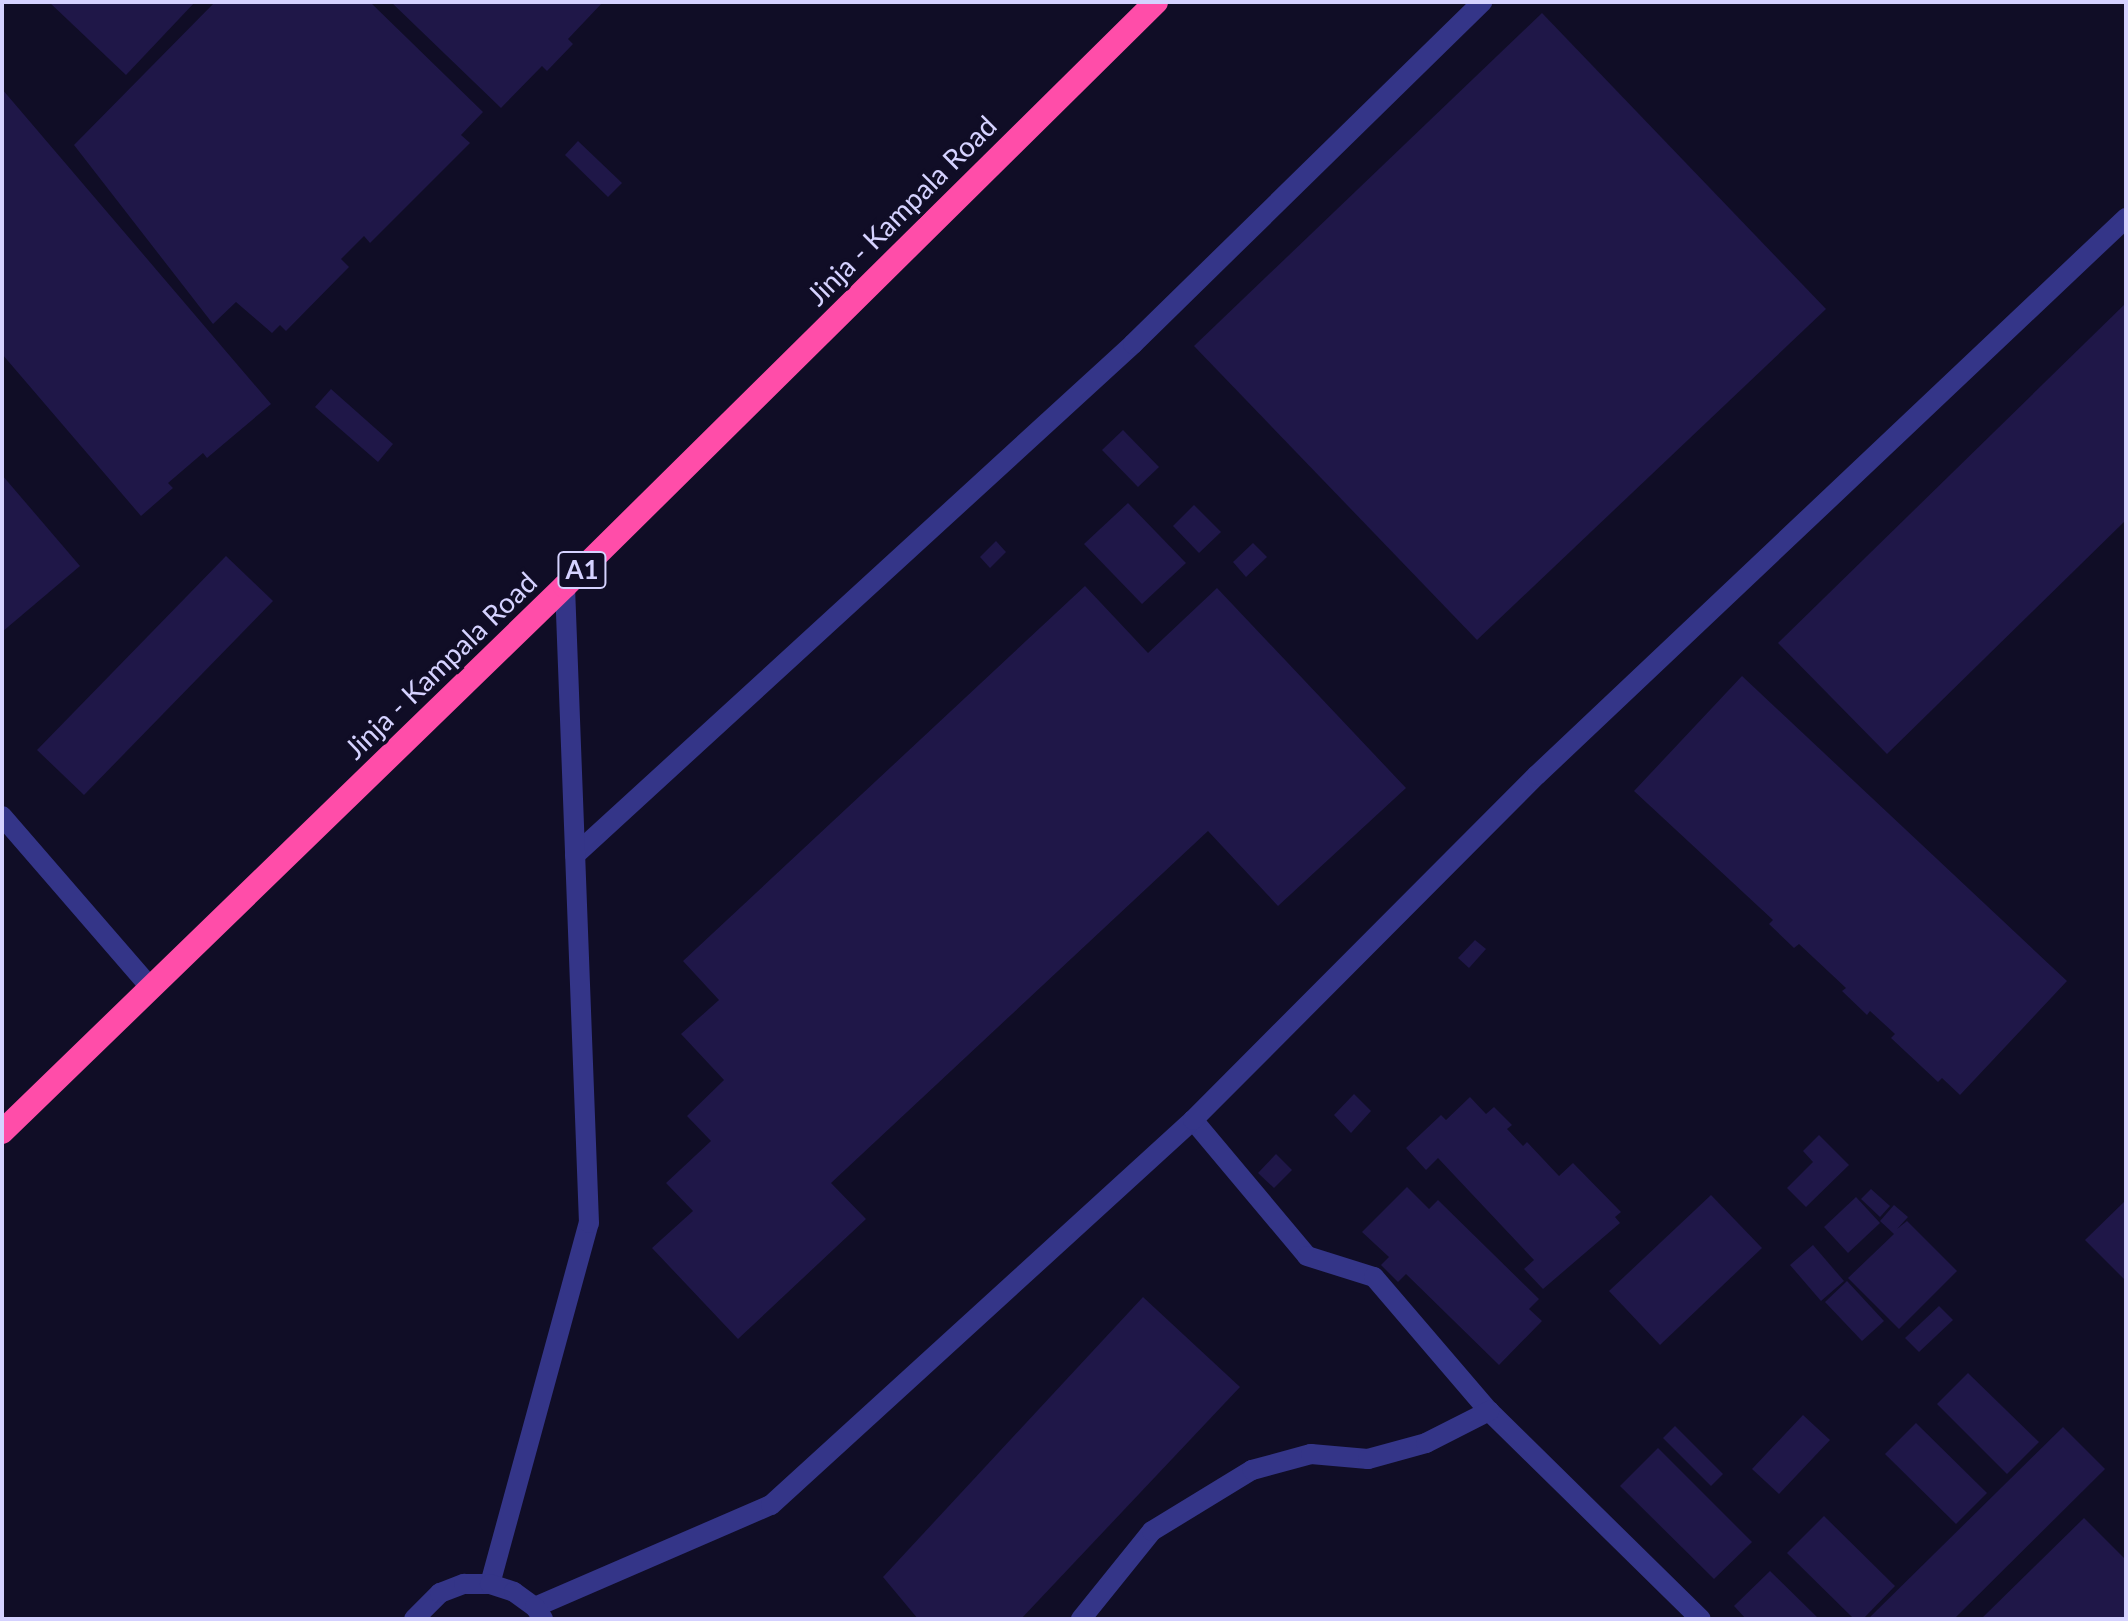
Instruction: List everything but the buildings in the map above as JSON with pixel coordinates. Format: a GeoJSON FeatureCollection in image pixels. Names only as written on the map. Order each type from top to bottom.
{"type":"FeatureCollection","features":[{"type":"Feature","properties":{"kind":"highway","name":"Jinja - Kampala Road"},"geometry":{"type":"LineString","coordinates":[[2,1132],[565,586],[1156,2]]}},
{"type":"Feature","properties":{"kind":"street"},"geometry":{"type":"LineString","coordinates":[[575,855],[1133,344],[1482,2]]}},
{"type":"Feature","properties":{"kind":"street"},"geometry":{"type":"LineString","coordinates":[[414,1619],[440,1593],[464,1584],[490,1584],[514,1592],[539,1613],[771,1505],[1193,1120],[1537,775],[2126,218]]}},
{"type":"Feature","properties":{"kind":"street"},"geometry":{"type":"LineString","coordinates":[[490,1584],[589,1223],[565,586]]}},
{"type":"Feature","properties":{"kind":"street"},"geometry":{"type":"LineString","coordinates":[[2,816],[151,988]]}},
{"type":"Feature","properties":{"kind":"street"},"geometry":{"type":"LineString","coordinates":[[1193,1120],[1307,1256],[1374,1277],[1489,1411],[1701,1619]]}},
{"type":"Feature","properties":{"kind":"street"},"geometry":{"type":"LineString","coordinates":[[1081,1619],[1152,1531],[1252,1470],[1311,1454],[1368,1459],[1426,1443],[1489,1411]]}}]}
